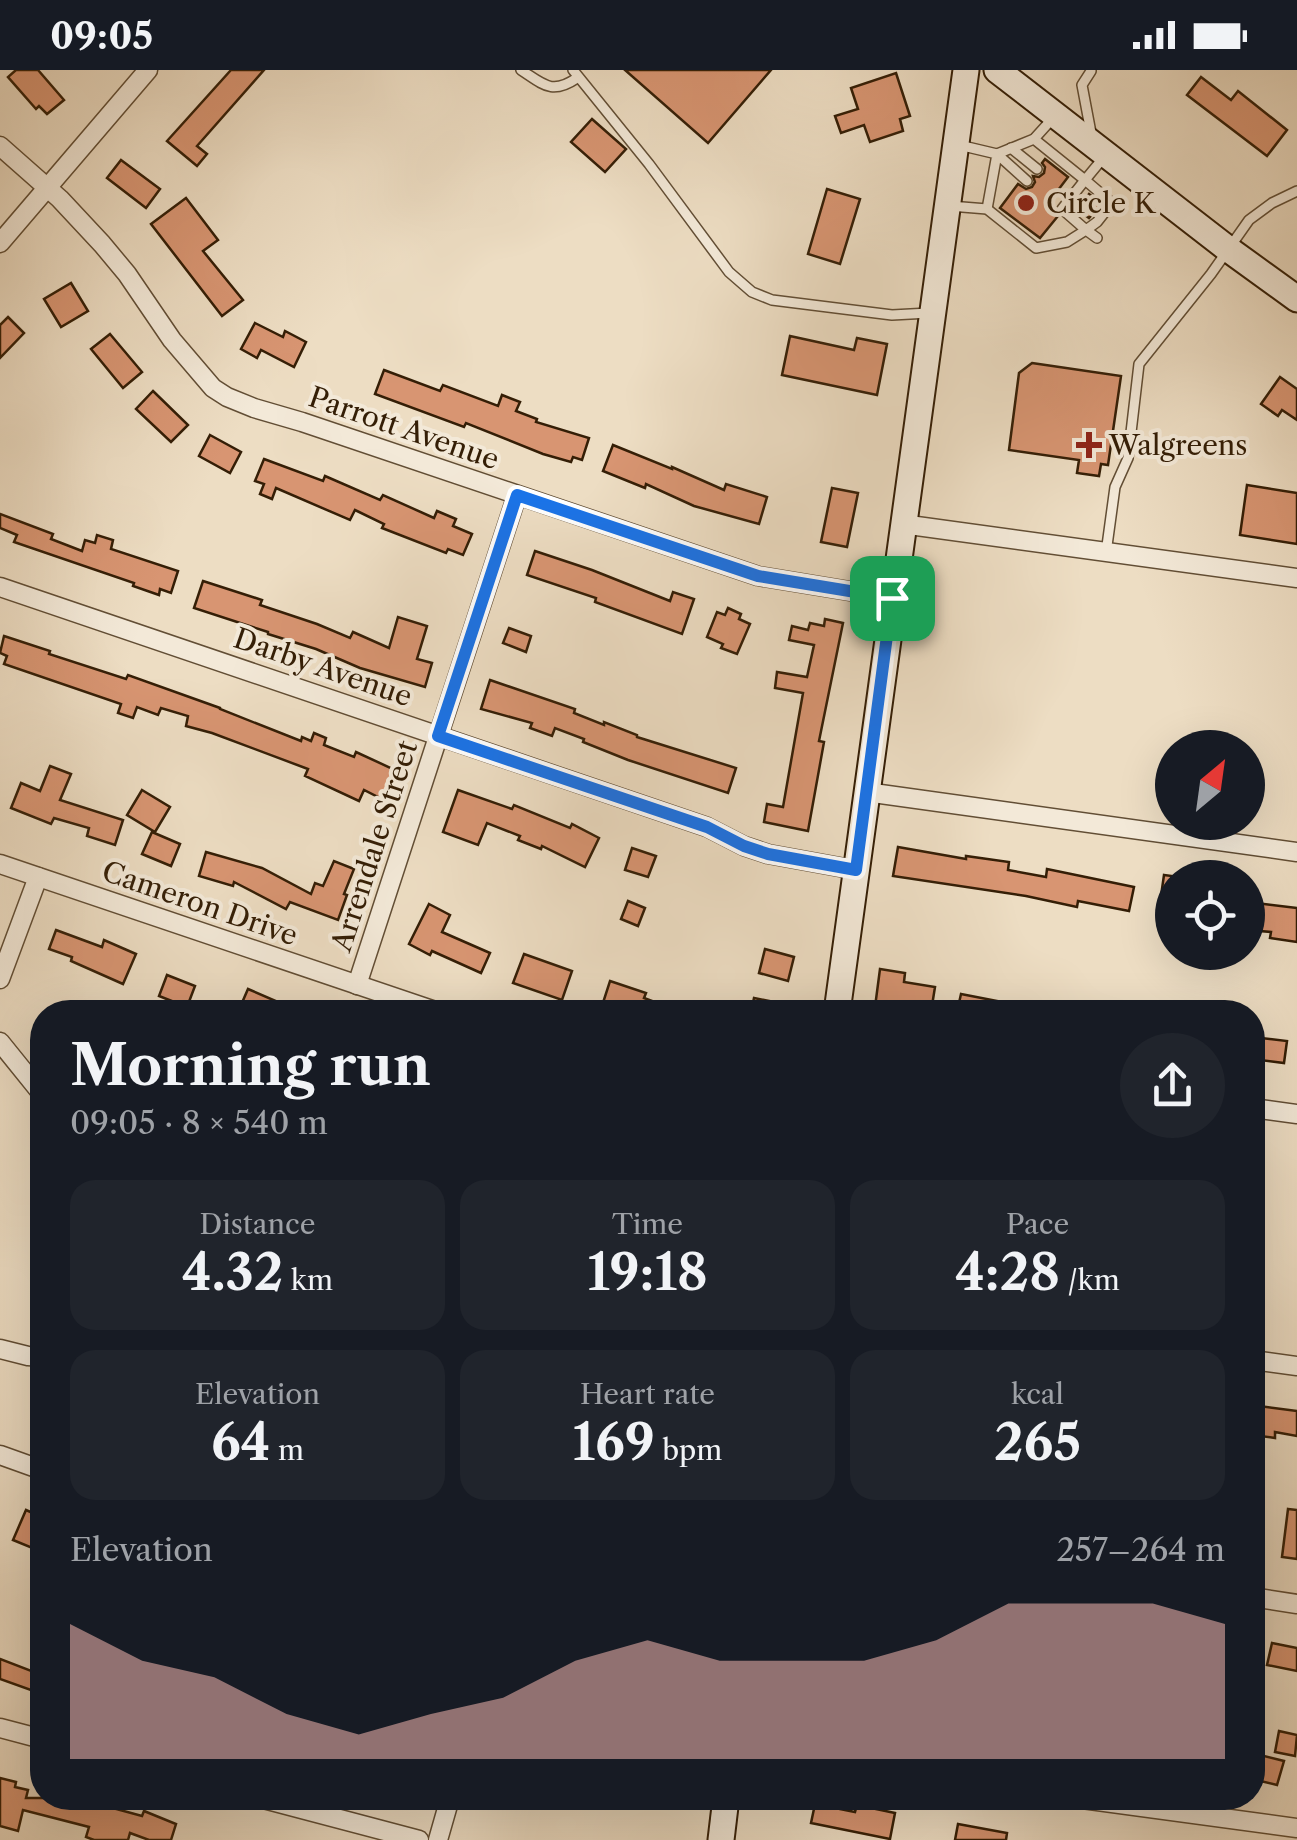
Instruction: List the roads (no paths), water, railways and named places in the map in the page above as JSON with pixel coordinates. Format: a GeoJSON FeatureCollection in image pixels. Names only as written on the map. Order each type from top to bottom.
{"type":"FeatureCollection","features":[{"type":"Feature","properties":{"kind":"street"},"geometry":{"type":"LineString","coordinates":[[0,243],[148,70]]}},
{"type":"Feature","properties":{"kind":"street"},"geometry":{"type":"LineString","coordinates":[[839,1000],[966,70]]}},
{"type":"Feature","properties":{"kind":"street"},"geometry":{"type":"LineString","coordinates":[[998,70],[1297,298]]}},
{"type":"Feature","properties":{"kind":"street","name":"Parrott Avenue"},"geometry":{"type":"LineString","coordinates":[[0,146],[60,199],[102,244],[200,374],[227,397],[758,576],[892,598]]}},
{"type":"Feature","properties":{"kind":"street","name":"Arrendale Street"},"geometry":{"type":"LineString","coordinates":[[358,985],[517,495]]}},
{"type":"Feature","properties":{"kind":"street"},"geometry":{"type":"LineString","coordinates":[[902,524],[1297,578]]}},
{"type":"Feature","properties":{"kind":"street","name":"Darby Avenue"},"geometry":{"type":"LineString","coordinates":[[0,586],[707,827],[768,854],[856,870]]}},
{"type":"Feature","properties":{"kind":"street"},"geometry":{"type":"LineString","coordinates":[[866,792],[1297,852]]}},
{"type":"Feature","properties":{"kind":"street","name":"Cameron Drive"},"geometry":{"type":"LineString","coordinates":[[0,864],[402,1000]]}},
{"type":"Feature","properties":{"kind":"street"},"geometry":{"type":"LineString","coordinates":[[0,979],[38,877]]}},
{"type":"Feature","properties":{"kind":"street"},"geometry":{"type":"LineString","coordinates":[[0,1042],[30,1079]]}},
{"type":"Feature","properties":{"kind":"street"},"geometry":{"type":"LineString","coordinates":[[1265,1110],[1297,1114]]}},
{"type":"Feature","properties":{"kind":"street"},"geometry":{"type":"LineString","coordinates":[[0,1349],[30,1356]]}},
{"type":"Feature","properties":{"kind":"street"},"geometry":{"type":"LineString","coordinates":[[1265,1362],[1297,1366]]}},
{"type":"Feature","properties":{"kind":"street"},"geometry":{"type":"LineString","coordinates":[[0,1455],[30,1466]]}},
{"type":"Feature","properties":{"kind":"street"},"geometry":{"type":"LineString","coordinates":[[1265,1599],[1297,1604]]}},
{"type":"Feature","properties":{"kind":"street"},"geometry":{"type":"LineString","coordinates":[[0,1728],[30,1736]]}},
{"type":"Feature","properties":{"kind":"street"},"geometry":{"type":"LineString","coordinates":[[305,1810],[419,1840]]}},
{"type":"Feature","properties":{"kind":"street"},"geometry":{"type":"LineString","coordinates":[[438,1840],[447,1810]]}},
{"type":"Feature","properties":{"kind":"street"},"geometry":{"type":"LineString","coordinates":[[721,1840],[725,1810]]}},
{"type":"Feature","properties":{"kind":"street"},"geometry":{"type":"LineString","coordinates":[[1164,1810],[1297,1828]]}},
{"type":"Feature","properties":{"kind":"lane"},"geometry":{"type":"LineString","coordinates":[[521,70],[550,88],[564,87],[575,74],[649,164],[728,272],[752,292],[772,300],[892,314],[932,313]]}},
{"type":"Feature","properties":{"kind":"lane"},"geometry":{"type":"LineString","coordinates":[[1062,209],[1085,180],[1099,150],[1082,85],[1090,70]]}},
{"type":"Feature","properties":{"kind":"lane"},"geometry":{"type":"LineString","coordinates":[[997,154],[1034,139],[1055,116]]}},
{"type":"Feature","properties":{"kind":"lane"},"geometry":{"type":"LineString","coordinates":[[947,206],[987,210],[1036,248],[1067,242],[1097,222],[1112,203],[1034,139]]}},
{"type":"Feature","properties":{"kind":"lane"},"geometry":{"type":"LineString","coordinates":[[956,145],[997,154],[1028,182]]}},
{"type":"Feature","properties":{"kind":"lane"},"geometry":{"type":"LineString","coordinates":[[1012,148],[1037,169]]}},
{"type":"Feature","properties":{"kind":"lane"},"geometry":{"type":"LineString","coordinates":[[987,210],[997,154]]}},
{"type":"Feature","properties":{"kind":"lane"},"geometry":{"type":"LineString","coordinates":[[1060,188],[1072,197]]}},
{"type":"Feature","properties":{"kind":"lane"},"geometry":{"type":"LineString","coordinates":[[1106,552],[1115,487],[1128,458],[1138,364],[1249,220],[1297,190]]}},
{"type":"Feature","properties":{"kind":"lane"},"geometry":{"type":"LineString","coordinates":[[1050,200],[1097,238]]}},
{"type":"Feature","properties":{"kind":"place","name":"Circle K"},"geometry":{"type":"Point","coordinates":[1026,203]}},
{"type":"Feature","properties":{"kind":"place","name":"Walgreens"},"geometry":{"type":"Point","coordinates":[1089,445]}}]}
